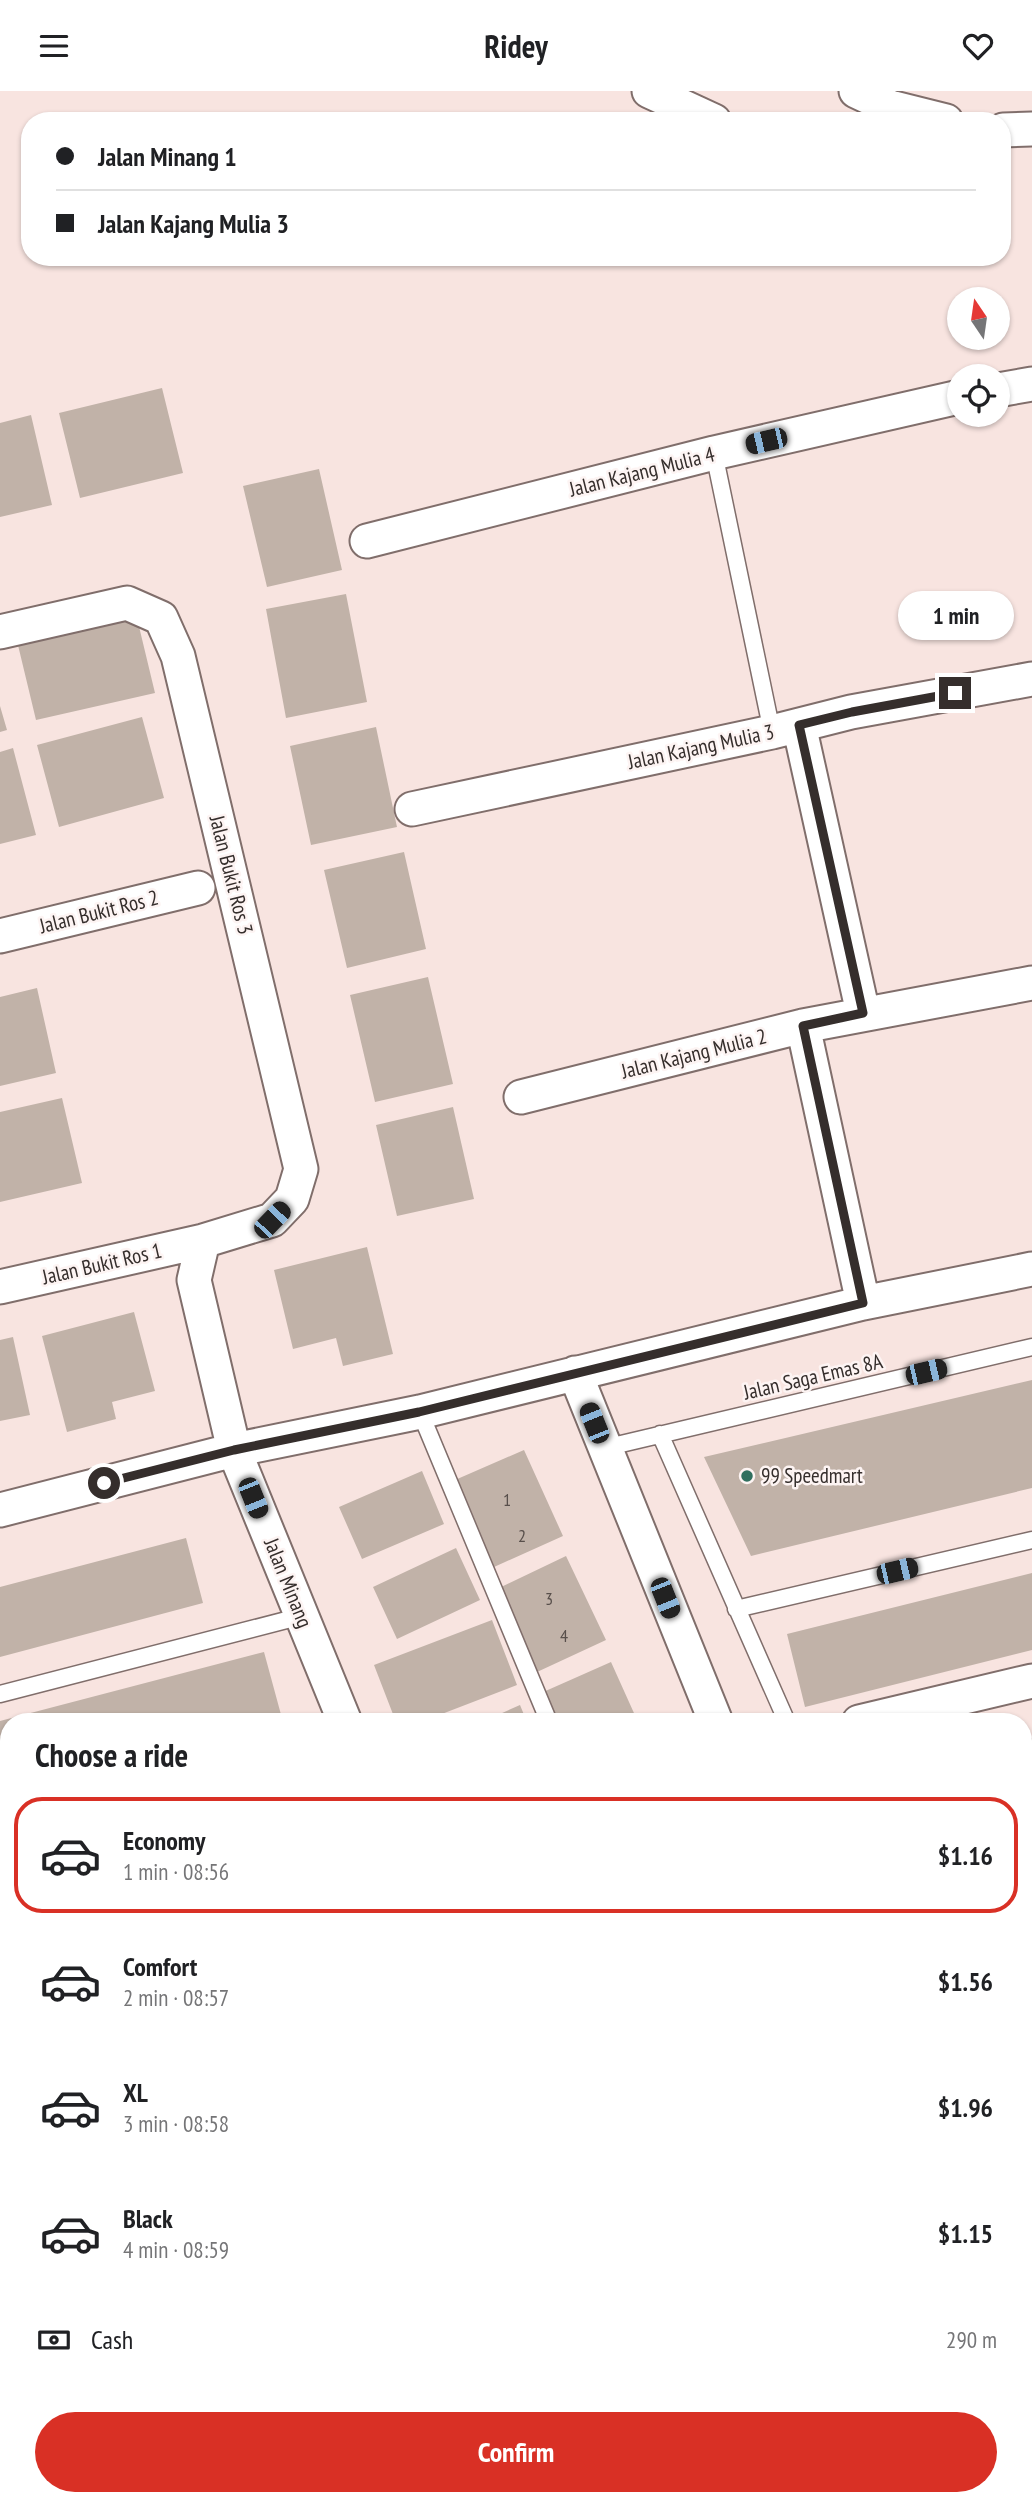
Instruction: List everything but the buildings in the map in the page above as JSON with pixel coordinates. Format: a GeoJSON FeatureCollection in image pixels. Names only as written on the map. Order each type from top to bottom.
{"type":"FeatureCollection","features":[{"type":"Feature","properties":{"kind":"street"},"geometry":{"type":"LineString","coordinates":[[649,91],[694,112]]}},
{"type":"Feature","properties":{"kind":"street"},"geometry":{"type":"LineString","coordinates":[[856,91],[894,99],[925,112]]}},
{"type":"Feature","properties":{"kind":"street"},"geometry":{"type":"LineString","coordinates":[[1011,130],[1032,129]]}},
{"type":"Feature","properties":{"kind":"street"},"geometry":{"type":"LineString","coordinates":[[1010,388],[1032,384]]}},
{"type":"Feature","properties":{"kind":"street","name":"Jalan Kajang Mulia 4"},"geometry":{"type":"LineString","coordinates":[[367,541],[714,453],[947,400]]}},
{"type":"Feature","properties":{"kind":"street","name":"Jalan Bukit Ros 3"},"geometry":{"type":"LineString","coordinates":[[0,632],[127,603],[161,618],[178,656],[301,1169],[292,1199],[272,1220],[203,1241]]}},
{"type":"Feature","properties":{"kind":"street","name":"Jalan Kajang Mulia 3"},"geometry":{"type":"LineString","coordinates":[[412,809],[785,729],[852,712],[1032,679]]}},
{"type":"Feature","properties":{"kind":"street"},"geometry":{"type":"LineString","coordinates":[[785,729],[863,1013]]}},
{"type":"Feature","properties":{"kind":"street","name":"Jalan Bukit Ros 2"},"geometry":{"type":"LineString","coordinates":[[0,936],[198,888]]}},
{"type":"Feature","properties":{"kind":"street","name":"Jalan Kajang Mulia 2"},"geometry":{"type":"LineString","coordinates":[[521,1097],[803,1026],[1032,983]]}},
{"type":"Feature","properties":{"kind":"street"},"geometry":{"type":"LineString","coordinates":[[803,1026],[863,1303]]}},
{"type":"Feature","properties":{"kind":"street","name":"Jalan Bukit Ros 1"},"geometry":{"type":"LineString","coordinates":[[0,1287],[203,1241]]}},
{"type":"Feature","properties":{"kind":"street","name":"Jalan Minang"},"geometry":{"type":"LineString","coordinates":[[203,1241],[194,1280],[234,1450],[341,1713]]}},
{"type":"Feature","properties":{"kind":"street","name":"Jalan Minang"},"geometry":{"type":"LineString","coordinates":[[168,1249],[194,1280]]}},
{"type":"Feature","properties":{"kind":"street"},"geometry":{"type":"LineString","coordinates":[[0,1510],[234,1450],[419,1412],[863,1303],[1032,1269]]}},
{"type":"Feature","properties":{"kind":"street"},"geometry":{"type":"LineString","coordinates":[[575,1373],[712,1713]]}},
{"type":"Feature","properties":{"kind":"street"},"geometry":{"type":"LineString","coordinates":[[897,1713],[1032,1681]]}},
{"type":"Feature","properties":{"kind":"lane"},"geometry":{"type":"LineString","coordinates":[[714,453],[785,729]]}},
{"type":"Feature","properties":{"kind":"lane","name":"Jalan Saga Emas 8A"},"geometry":{"type":"LineString","coordinates":[[604,1448],[1032,1347]]}},
{"type":"Feature","properties":{"kind":"lane"},"geometry":{"type":"LineString","coordinates":[[419,1412],[545,1713]]}},
{"type":"Feature","properties":{"kind":"lane"},"geometry":{"type":"LineString","coordinates":[[660,1434],[784,1713]]}},
{"type":"Feature","properties":{"kind":"lane"},"geometry":{"type":"LineString","coordinates":[[736,1609],[1032,1540]]}},
{"type":"Feature","properties":{"kind":"lane"},"geometry":{"type":"LineString","coordinates":[[0,1694],[302,1616]]}},
{"type":"Feature","properties":{"kind":"place","name":"99 Speedmart"},"geometry":{"type":"Point","coordinates":[747,1476]}},
{"type":"Feature","properties":{"kind":"route"},"geometry":{"type":"LineString","coordinates":[[104,1483],[234,1450],[419,1412],[863,1303],[803,1026],[863,1013],[799,725],[955,693]]}}]}
